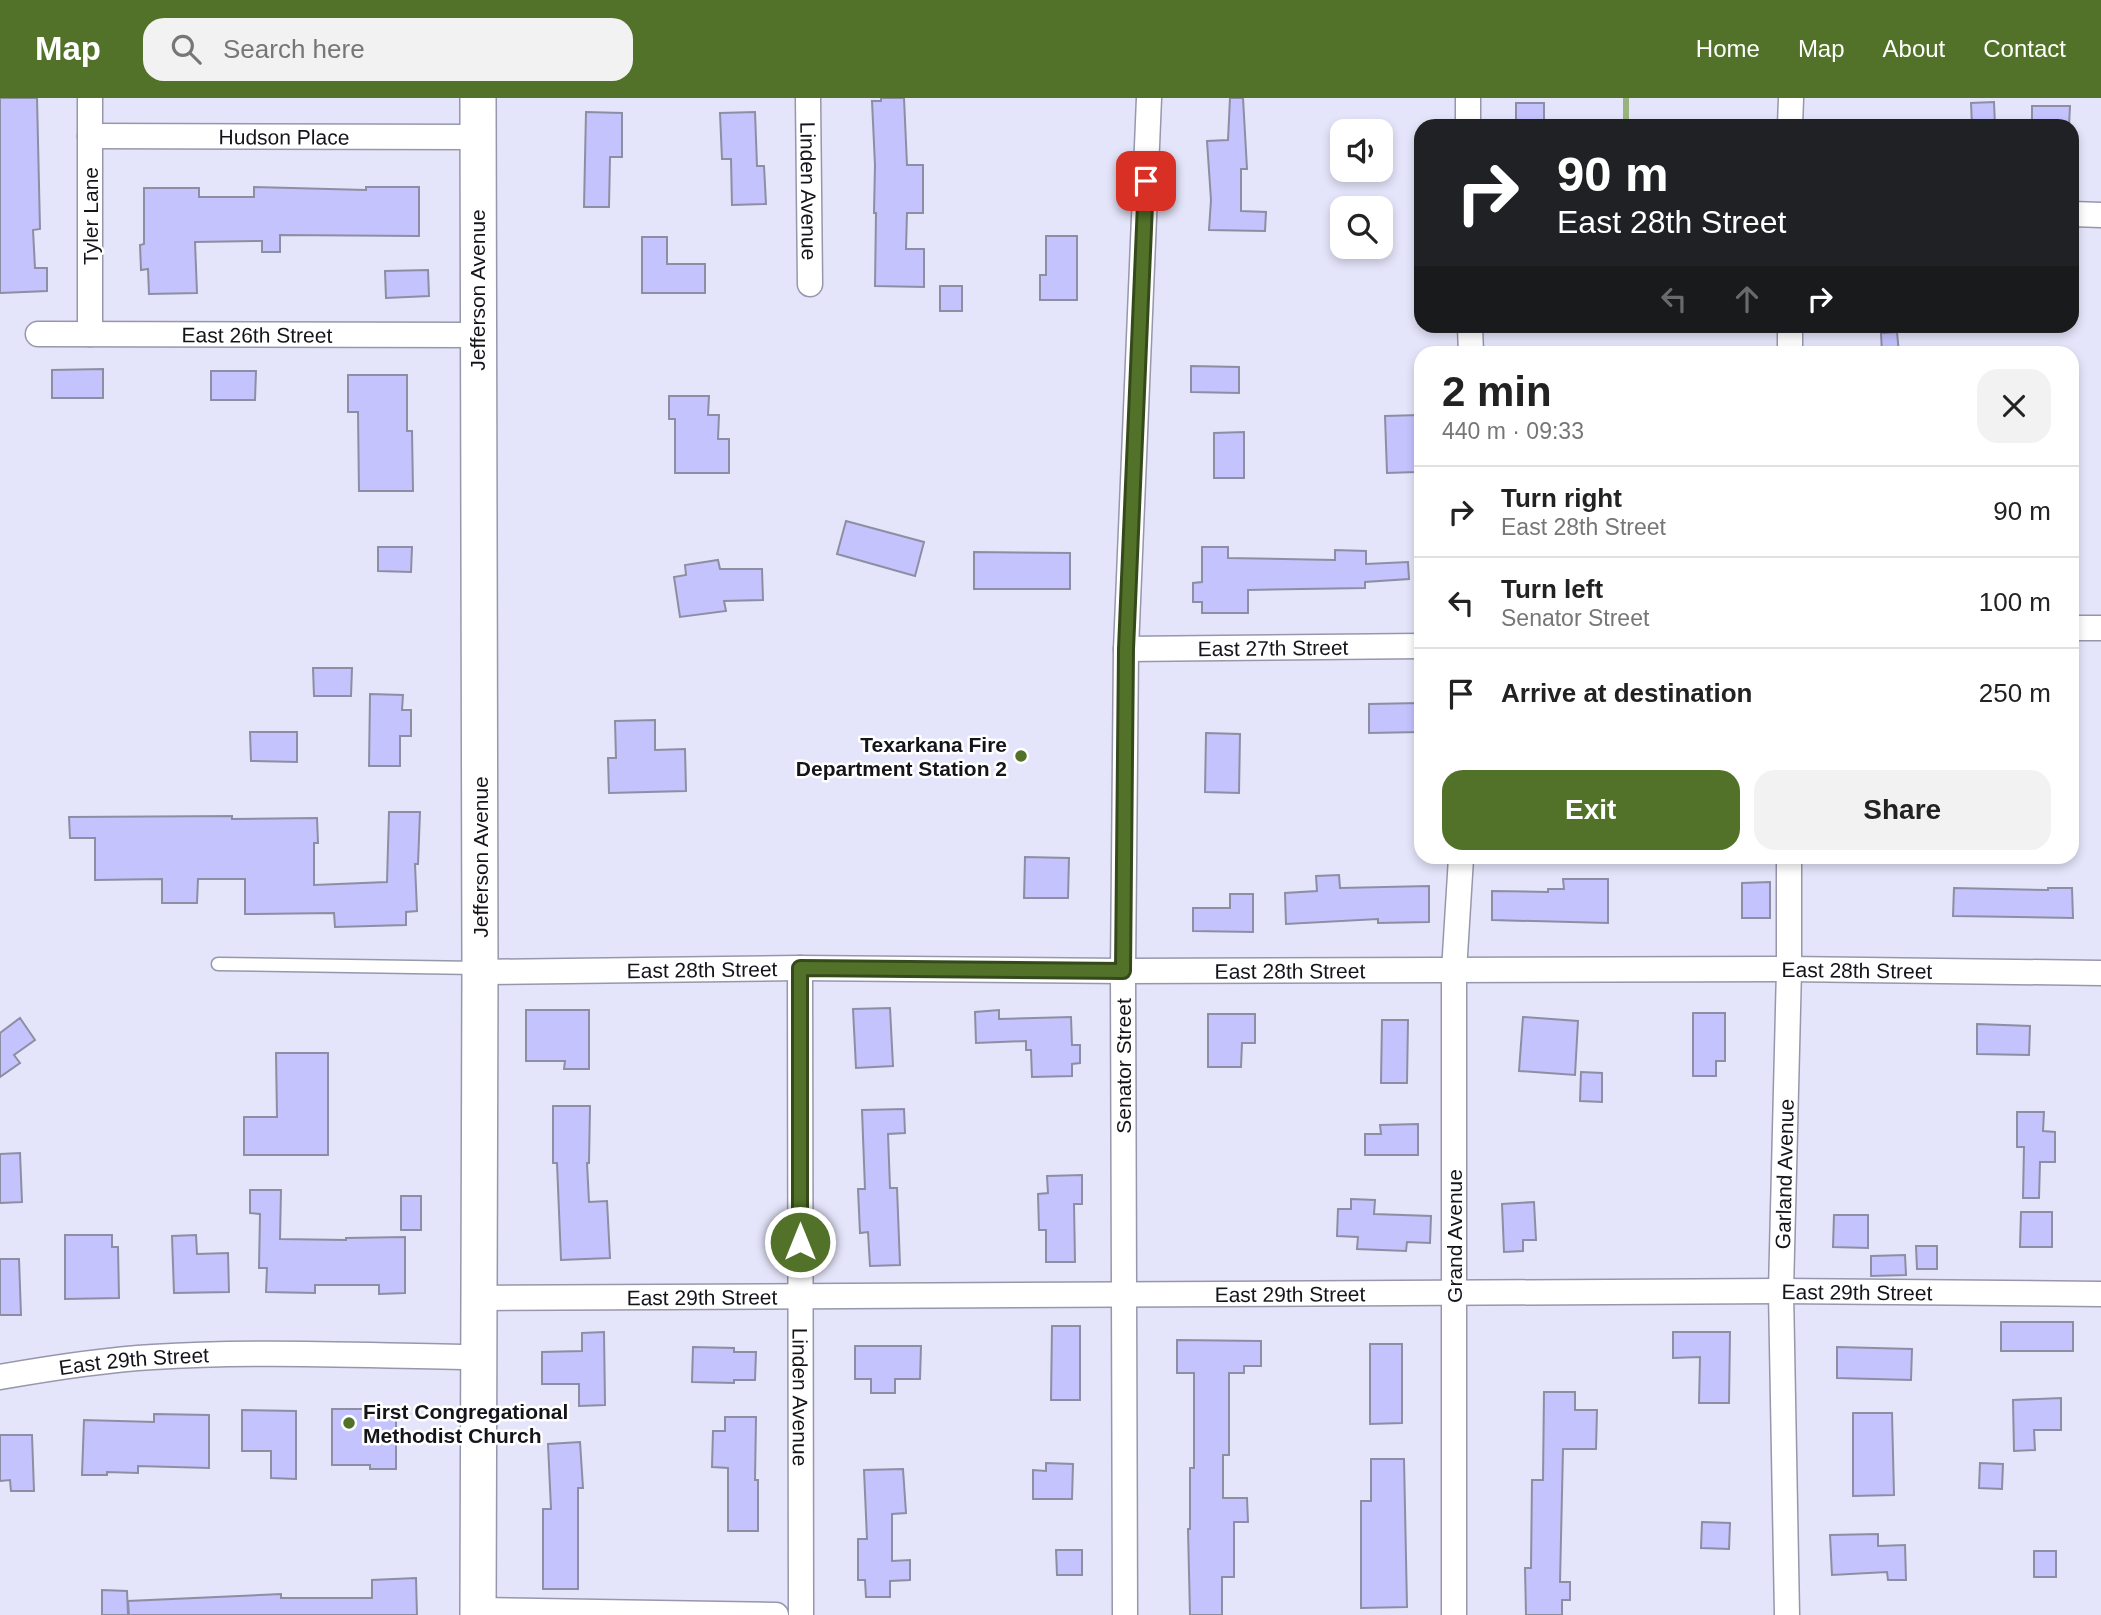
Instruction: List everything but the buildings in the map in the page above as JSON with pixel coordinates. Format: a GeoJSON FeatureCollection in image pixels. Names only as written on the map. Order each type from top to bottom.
{"type":"FeatureCollection","features":[{"type":"Feature","properties":{"kind":"main road","name":"Jefferson Avenue"},"geometry":{"type":"LineString","coordinates":[[478,98],[478,1613]]}},
{"type":"Feature","properties":{"kind":"street","name":"Tyler Lane"},"geometry":{"type":"LineString","coordinates":[[90,98],[90,334]]}},
{"type":"Feature","properties":{"kind":"street","name":"Linden Avenue"},"geometry":{"type":"LineString","coordinates":[[808,98],[810,284]]}},
{"type":"Feature","properties":{"kind":"street","name":"Senator Street"},"geometry":{"type":"LineString","coordinates":[[1125,1615],[1123,971],[1126,649],[1149,98]]}},
{"type":"Feature","properties":{"kind":"street"},"geometry":{"type":"LineString","coordinates":[[1468,98],[1468,119]]}},
{"type":"Feature","properties":{"kind":"street"},"geometry":{"type":"LineString","coordinates":[[1790,119],[1791,98]]}},
{"type":"Feature","properties":{"kind":"street","name":"Hudson Place"},"geometry":{"type":"LineString","coordinates":[[90,136],[478,137]]}},
{"type":"Feature","properties":{"kind":"street"},"geometry":{"type":"LineString","coordinates":[[2079,214],[2101,215]]}},
{"type":"Feature","properties":{"kind":"street","name":"East 26th Street"},"geometry":{"type":"LineString","coordinates":[[38,334],[477,335]]}},
{"type":"Feature","properties":{"kind":"street"},"geometry":{"type":"LineString","coordinates":[[2079,628],[2101,628]]}},
{"type":"Feature","properties":{"kind":"street","name":"East 27th Street"},"geometry":{"type":"LineString","coordinates":[[1126,649],[1414,646]]}},
{"type":"Feature","properties":{"kind":"street","name":"Grand Avenue"},"geometry":{"type":"LineString","coordinates":[[1454,1615],[1454,971],[1461,864]]}},
{"type":"Feature","properties":{"kind":"street","name":"Garland Avenue"},"geometry":{"type":"LineString","coordinates":[[1787,1615],[1781,1291],[1790,864]]}},
{"type":"Feature","properties":{"kind":"street","name":"Linden Avenue"},"geometry":{"type":"LineString","coordinates":[[800,968],[801,1615]]}},
{"type":"Feature","properties":{"kind":"street","name":"East 28th Street"},"geometry":{"type":"LineString","coordinates":[[480,970],[1789,969],[2101,973]]}},
{"type":"Feature","properties":{"kind":"street","name":"East 29th Street"},"geometry":{"type":"LineString","coordinates":[[478,1298],[1781,1291],[2101,1294]]}},
{"type":"Feature","properties":{"kind":"street","name":"East 29th Street"},"geometry":{"type":"LineString","coordinates":[[0,1377],[89,1362],[155,1357],[479,1357]]}},
{"type":"Feature","properties":{"kind":"street"},"geometry":{"type":"LineString","coordinates":[[478,1613],[776,1615]]}},
{"type":"Feature","properties":{"kind":"lane"},"geometry":{"type":"LineString","coordinates":[[218,964],[480,970]]}},
{"type":"Feature","properties":{"kind":"waterway"},"geometry":{"type":"LineString","coordinates":[[1626,98],[1626,119]]}},
{"type":"Feature","properties":{"kind":"place","name":"Texarkana Fire Department Station 2"},"geometry":{"type":"Point","coordinates":[1021,756]}},
{"type":"Feature","properties":{"kind":"place","name":"First Congregational Methodist Church"},"geometry":{"type":"Point","coordinates":[349,1423]}},
{"type":"Feature","properties":{"kind":"route"},"geometry":{"type":"LineString","coordinates":[[800,1242],[800,968],[1123,971],[1126,649],[1146,181]]}}]}
